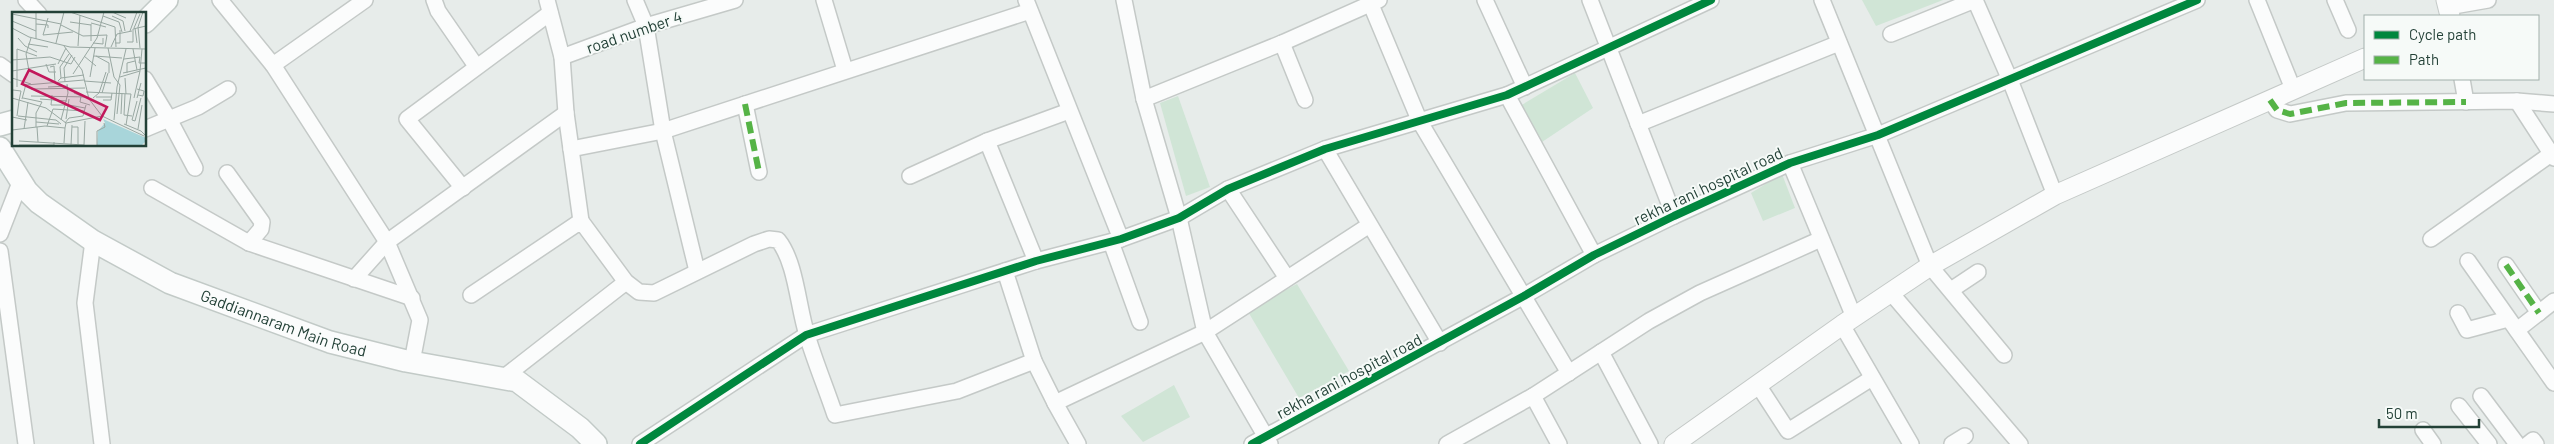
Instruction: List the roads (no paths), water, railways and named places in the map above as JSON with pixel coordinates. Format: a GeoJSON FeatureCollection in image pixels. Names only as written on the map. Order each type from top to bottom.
{"type":"FeatureCollection","features":[{"type":"Feature","properties":{"kind":"main road"},"geometry":{"type":"LineString","coordinates":[[146,21],[167,0]]}},
{"type":"Feature","properties":{"kind":"main road","name":"Gaddiannaram Main Road"},"geometry":{"type":"LineString","coordinates":[[0,148],[39,203],[72,229],[170,283],[330,342],[412,362],[517,381],[589,442]]}},
{"type":"Feature","properties":{"kind":"street"},"geometry":{"type":"LineString","coordinates":[[26,0],[37,12]]}},
{"type":"Feature","properties":{"kind":"street"},"geometry":{"type":"LineString","coordinates":[[220,0],[273,65],[387,242],[420,320],[412,362]]}},
{"type":"Feature","properties":{"kind":"street"},"geometry":{"type":"LineString","coordinates":[[273,65],[364,0]]}},
{"type":"Feature","properties":{"kind":"street"},"geometry":{"type":"LineString","coordinates":[[434,0],[438,11],[476,66]]}},
{"type":"Feature","properties":{"kind":"street"},"geometry":{"type":"LineString","coordinates":[[635,0],[646,26],[663,131],[697,271]]}},
{"type":"Feature","properties":{"kind":"street","name":"road number 4"},"geometry":{"type":"LineString","coordinates":[[562,58],[646,26],[734,0]]}},
{"type":"Feature","properties":{"kind":"street"},"geometry":{"type":"LineString","coordinates":[[824,0],[845,70]]}},
{"type":"Feature","properties":{"kind":"street"},"geometry":{"type":"LineString","coordinates":[[1124,0],[1144,99],[1179,218],[1205,332],[1262,442]]}},
{"type":"Feature","properties":{"kind":"street"},"geometry":{"type":"LineString","coordinates":[[1486,0],[1525,87]]}},
{"type":"Feature","properties":{"kind":"street"},"geometry":{"type":"LineString","coordinates":[[1590,0],[1674,216]]}},
{"type":"Feature","properties":{"kind":"street"},"geometry":{"type":"LineString","coordinates":[[640,444],[806,334],[1036,261],[1116,240],[1179,218],[1228,189],[1325,149],[1506,95],[1711,0]]}},
{"type":"Feature","properties":{"kind":"street"},"geometry":{"type":"LineString","coordinates":[[1822,0],[1930,266],[2004,355]]}},
{"type":"Feature","properties":{"kind":"street"},"geometry":{"type":"LineString","coordinates":[[1891,34],[1975,0],[2010,80],[2056,195]]}},
{"type":"Feature","properties":{"kind":"street","name":"rekha rani hospital road"},"geometry":{"type":"LineString","coordinates":[[1262,442],[1594,255],[1674,216],[1790,163],[1878,134],[2197,0]]}},
{"type":"Feature","properties":{"kind":"street"},"geometry":{"type":"LineString","coordinates":[[2256,0],[2293,88]]}},
{"type":"Feature","properties":{"kind":"street"},"geometry":{"type":"LineString","coordinates":[[2335,0],[2348,30]]}},
{"type":"Feature","properties":{"kind":"street"},"geometry":{"type":"LineString","coordinates":[[2448,8],[2488,0]]}},
{"type":"Feature","properties":{"kind":"street"},"geometry":{"type":"LineString","coordinates":[[1144,99],[1282,43],[1373,1],[1420,122],[1569,373]]}},
{"type":"Feature","properties":{"kind":"street"},"geometry":{"type":"LineString","coordinates":[[571,149],[663,131],[845,70],[1028,5],[1116,240],[1140,322]]}},
{"type":"Feature","properties":{"kind":"street"},"geometry":{"type":"LineString","coordinates":[[463,188],[407,119],[548,7],[562,58],[566,113],[581,220],[626,282],[639,292],[654,293],[754,244],[769,239],[778,240],[783,246],[806,334],[835,415],[957,390],[1034,361]]}},
{"type":"Feature","properties":{"kind":"street"},"geometry":{"type":"LineString","coordinates":[[1282,43],[1305,100]]}},
{"type":"Feature","properties":{"kind":"street"},"geometry":{"type":"LineString","coordinates":[[1638,124],[1839,43]]}},
{"type":"Feature","properties":{"kind":"street"},"geometry":{"type":"LineString","coordinates":[[1680,442],[1848,321],[1892,294],[1930,266],[2056,195],[2293,88],[2364,58]]}},
{"type":"Feature","properties":{"kind":"street"},"geometry":{"type":"LineString","coordinates":[[0,65],[12,74]]}},
{"type":"Feature","properties":{"kind":"street"},"geometry":{"type":"LineString","coordinates":[[2462,80],[2466,102]]}},
{"type":"Feature","properties":{"kind":"street"},"geometry":{"type":"LineString","coordinates":[[146,81],[196,168]]}},
{"type":"Feature","properties":{"kind":"street"},"geometry":{"type":"LineString","coordinates":[[146,129],[198,107],[228,89]]}},
{"type":"Feature","properties":{"kind":"street"},"geometry":{"type":"LineString","coordinates":[[1506,95],[1594,255]]}},
{"type":"Feature","properties":{"kind":"street"},"geometry":{"type":"LineString","coordinates":[[2270,100],[2277,110],[2290,114],[2346,103],[2517,102],[2554,104]]}},
{"type":"Feature","properties":{"kind":"street"},"geometry":{"type":"LineString","coordinates":[[2431,239],[2553,156],[2517,102]]}},
{"type":"Feature","properties":{"kind":"street"},"geometry":{"type":"LineString","coordinates":[[745,104],[760,172]]}},
{"type":"Feature","properties":{"kind":"street"},"geometry":{"type":"LineString","coordinates":[[910,176],[987,141],[1069,111]]}},
{"type":"Feature","properties":{"kind":"street"},"geometry":{"type":"LineString","coordinates":[[354,278],[387,242],[566,113]]}},
{"type":"Feature","properties":{"kind":"street"},"geometry":{"type":"LineString","coordinates":[[987,141],[1036,261]]}},
{"type":"Feature","properties":{"kind":"street"},"geometry":{"type":"LineString","coordinates":[[1325,149],[1368,226],[1440,343]]}},
{"type":"Feature","properties":{"kind":"street"},"geometry":{"type":"LineString","coordinates":[[1790,163],[1821,240],[1848,321],[1872,378],[1911,444]]}},
{"type":"Feature","properties":{"kind":"street"},"geometry":{"type":"LineString","coordinates":[[227,173],[262,222],[261,229],[249,243]]}},
{"type":"Feature","properties":{"kind":"street"},"geometry":{"type":"LineString","coordinates":[[0,234],[21,180]]}},
{"type":"Feature","properties":{"kind":"street"},"geometry":{"type":"LineString","coordinates":[[152,188],[249,243],[412,298]]}},
{"type":"Feature","properties":{"kind":"street"},"geometry":{"type":"LineString","coordinates":[[1228,189],[1287,278]]}},
{"type":"Feature","properties":{"kind":"street"},"geometry":{"type":"LineString","coordinates":[[471,295],[581,220]]}},
{"type":"Feature","properties":{"kind":"street"},"geometry":{"type":"LineString","coordinates":[[1055,403],[1205,332],[1368,226]]}},
{"type":"Feature","properties":{"kind":"street"},"geometry":{"type":"LineString","coordinates":[[1447,444],[1533,396],[1649,321],[1700,293],[1821,240]]}},
{"type":"Feature","properties":{"kind":"street"},"geometry":{"type":"LineString","coordinates":[[92,241],[85,303],[102,444]]}},
{"type":"Feature","properties":{"kind":"street"},"geometry":{"type":"LineString","coordinates":[[0,251],[26,444]]}},
{"type":"Feature","properties":{"kind":"street"},"geometry":{"type":"LineString","coordinates":[[2468,261],[2554,384]]}},
{"type":"Feature","properties":{"kind":"street"},"geometry":{"type":"LineString","coordinates":[[2506,265],[2539,313]]}},
{"type":"Feature","properties":{"kind":"street"},"geometry":{"type":"LineString","coordinates":[[1005,271],[1034,361],[1078,444]]}},
{"type":"Feature","properties":{"kind":"street"},"geometry":{"type":"LineString","coordinates":[[1951,290],[1978,272]]}},
{"type":"Feature","properties":{"kind":"street"},"geometry":{"type":"LineString","coordinates":[[503,378],[626,282]]}},
{"type":"Feature","properties":{"kind":"street"},"geometry":{"type":"LineString","coordinates":[[1892,294],[2020,444]]}},
{"type":"Feature","properties":{"kind":"street"},"geometry":{"type":"LineString","coordinates":[[2458,313],[2467,330],[2513,325],[2539,313],[2554,301]]}},
{"type":"Feature","properties":{"kind":"street"},"geometry":{"type":"LineString","coordinates":[[1601,352],[1650,444]]}},
{"type":"Feature","properties":{"kind":"street"},"geometry":{"type":"LineString","coordinates":[[1758,385],[1788,430],[1872,378]]}},
{"type":"Feature","properties":{"kind":"street"},"geometry":{"type":"LineString","coordinates":[[1533,396],[1559,444]]}},
{"type":"Feature","properties":{"kind":"street"},"geometry":{"type":"LineString","coordinates":[[2481,396],[2518,444]]}},
{"type":"Feature","properties":{"kind":"street"},"geometry":{"type":"LineString","coordinates":[[2459,406],[2488,444]]}},
{"type":"Feature","properties":{"kind":"street"},"geometry":{"type":"LineString","coordinates":[[2423,430],[2434,444]]}},
{"type":"Feature","properties":{"kind":"street"},"geometry":{"type":"LineString","coordinates":[[1952,444],[1965,436]]}},
{"type":"Feature","properties":{"kind":"street"},"geometry":{"type":"LineString","coordinates":[[2528,444],[2533,440],[2536,444]]}}]}
